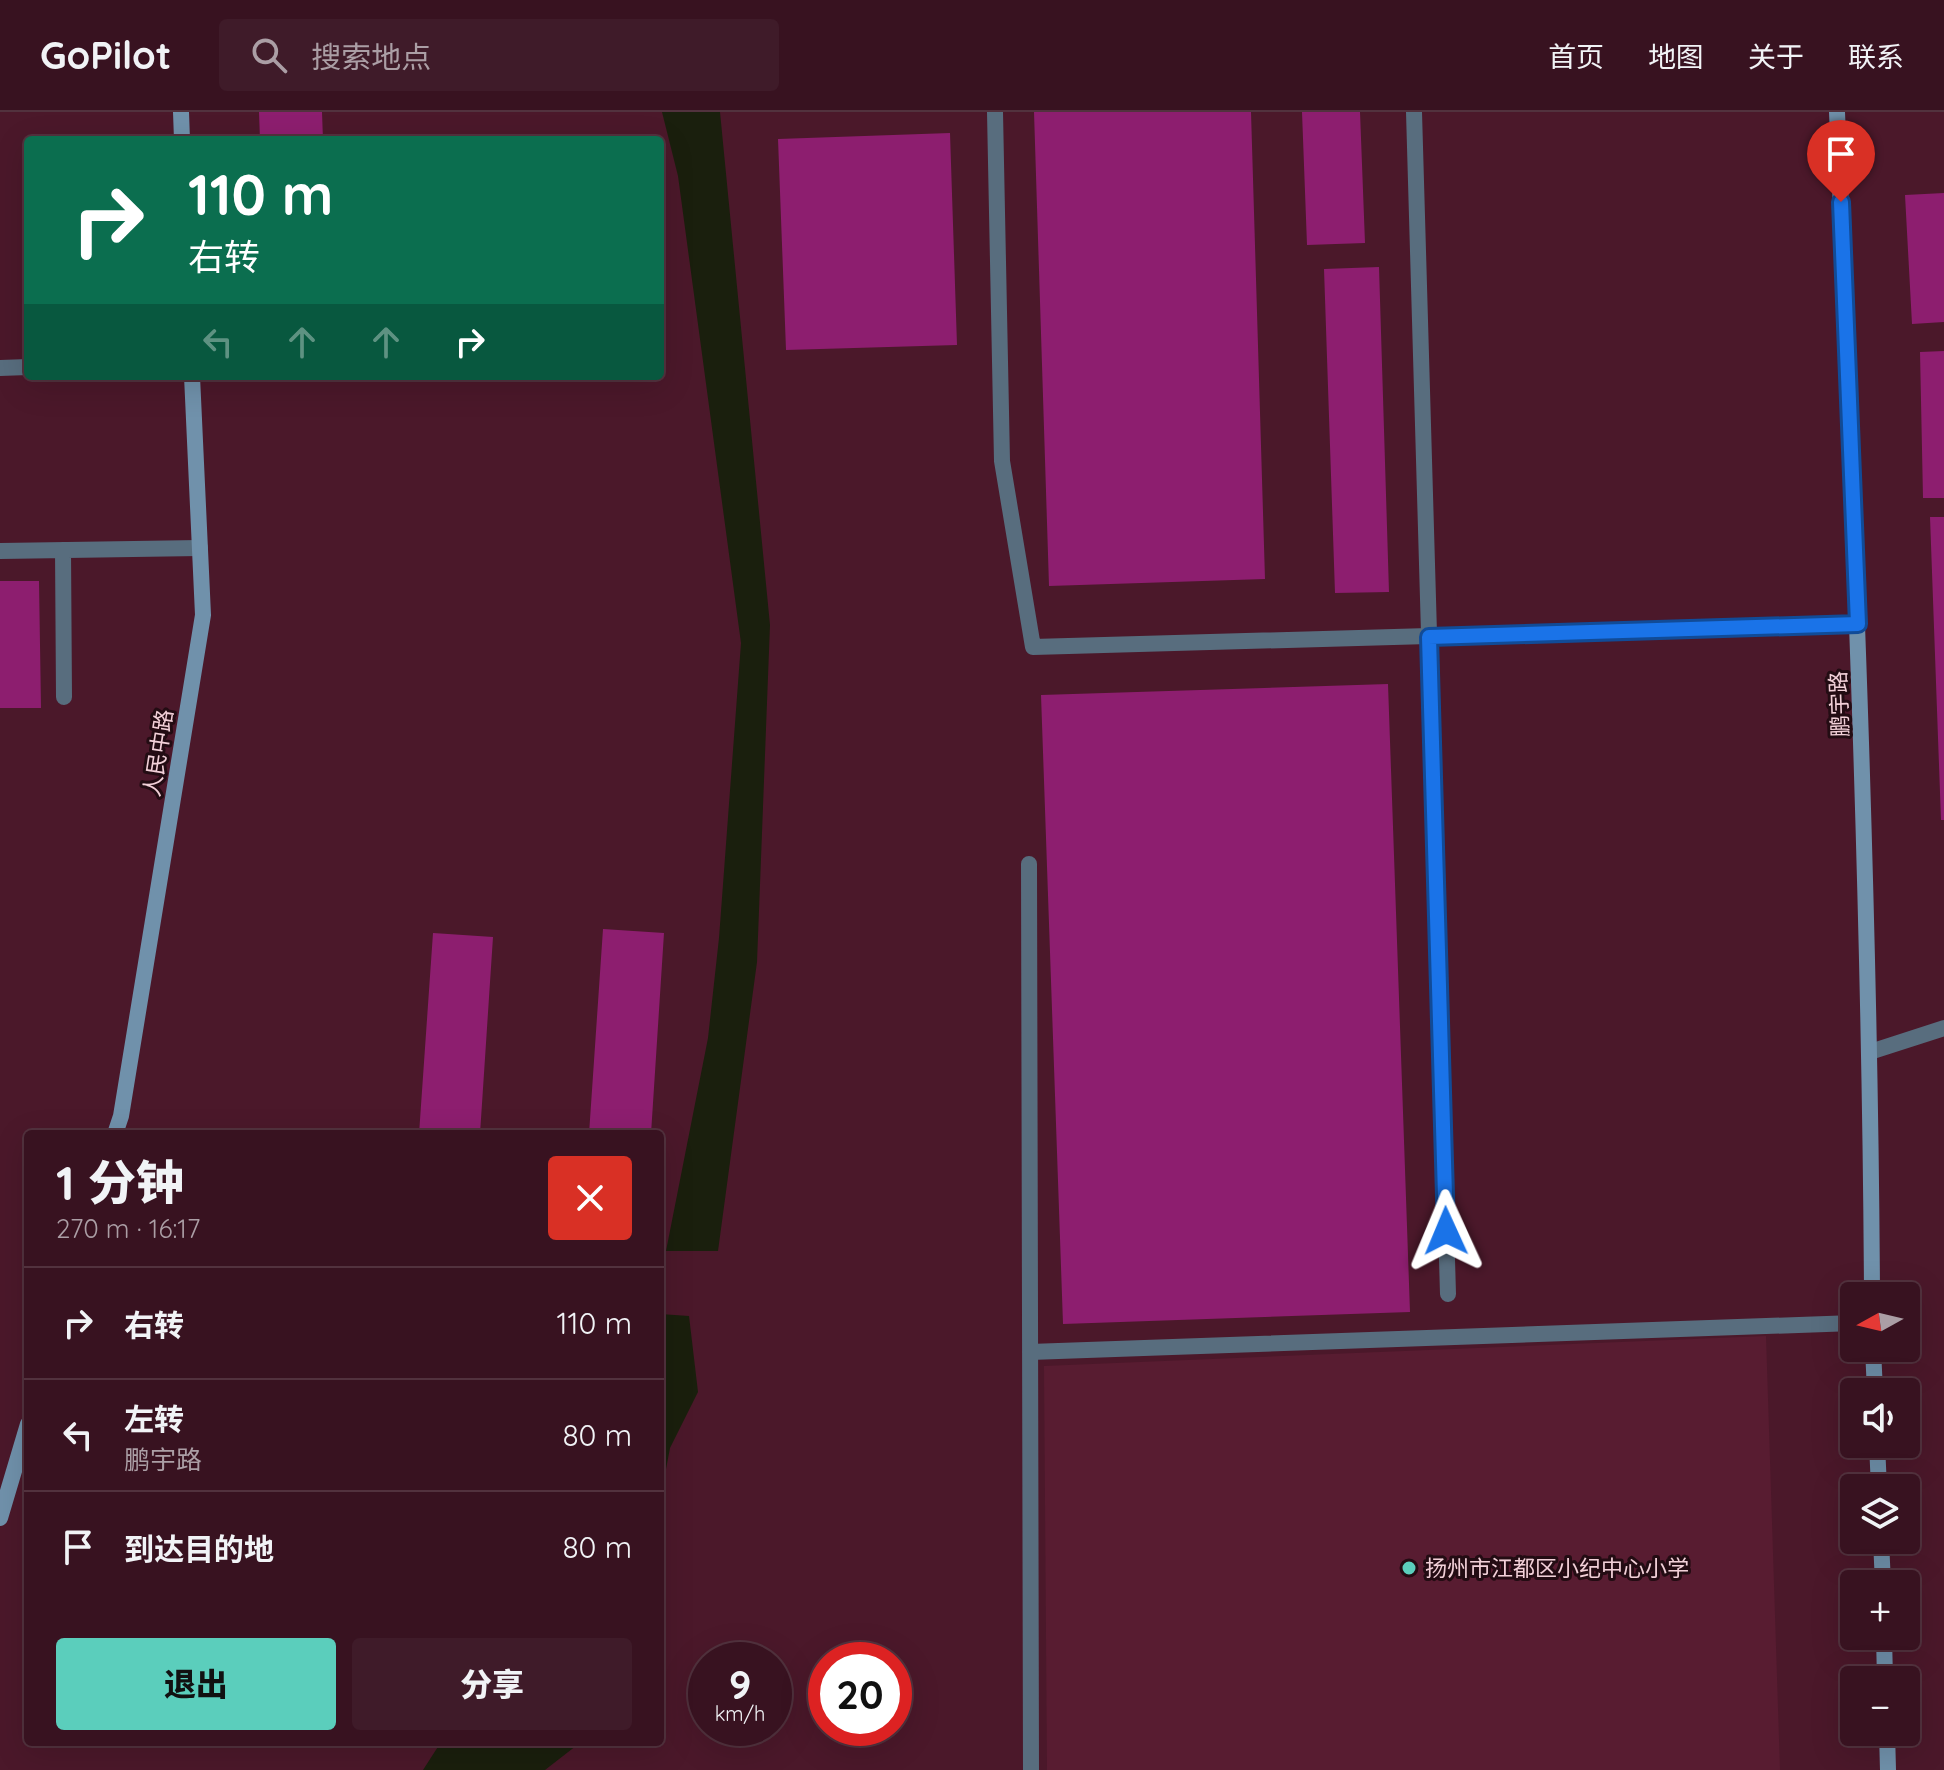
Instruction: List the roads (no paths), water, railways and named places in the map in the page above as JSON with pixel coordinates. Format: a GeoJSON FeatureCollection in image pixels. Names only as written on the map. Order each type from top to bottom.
{"type":"FeatureCollection","features":[{"type":"Feature","properties":{"kind":"main road"},"geometry":{"type":"LineString","coordinates":[[181,112],[182,136]]}},
{"type":"Feature","properties":{"kind":"main road","name":"鹏宇路"},"geometry":{"type":"LineString","coordinates":[[1837,112],[1858,624],[1870,1052],[1872,1282]]}},
{"type":"Feature","properties":{"kind":"main road","name":"人民中路"},"geometry":{"type":"LineString","coordinates":[[116,1130],[203,615],[192,380]]}},
{"type":"Feature","properties":{"kind":"main road"},"geometry":{"type":"LineString","coordinates":[[0,1518],[24,1437]]}},
{"type":"Feature","properties":{"kind":"main road"},"geometry":{"type":"LineString","coordinates":[[1887,1746],[1888,1770]]}},
{"type":"Feature","properties":{"kind":"street"},"geometry":{"type":"LineString","coordinates":[[995,112],[1002,461],[1033,647],[1858,624]]}},
{"type":"Feature","properties":{"kind":"street"},"geometry":{"type":"LineString","coordinates":[[1414,112],[1448,1294]]}},
{"type":"Feature","properties":{"kind":"street"},"geometry":{"type":"LineString","coordinates":[[0,368],[24,367]]}},
{"type":"Feature","properties":{"kind":"street"},"geometry":{"type":"LineString","coordinates":[[0,551],[200,548]]}},
{"type":"Feature","properties":{"kind":"street"},"geometry":{"type":"LineString","coordinates":[[63,550],[64,697]]}},
{"type":"Feature","properties":{"kind":"street"},"geometry":{"type":"LineString","coordinates":[[1029,864],[1031,1770]]}},
{"type":"Feature","properties":{"kind":"street"},"geometry":{"type":"LineString","coordinates":[[1870,1052],[1944,1028]]}},
{"type":"Feature","properties":{"kind":"street"},"geometry":{"type":"LineString","coordinates":[[1030,1352],[1840,1323]]}},
{"type":"Feature","properties":{"kind":"place","name":"扬州市江都区小纪中心小学"},"geometry":{"type":"Point","coordinates":[1409,1568]}}]}
